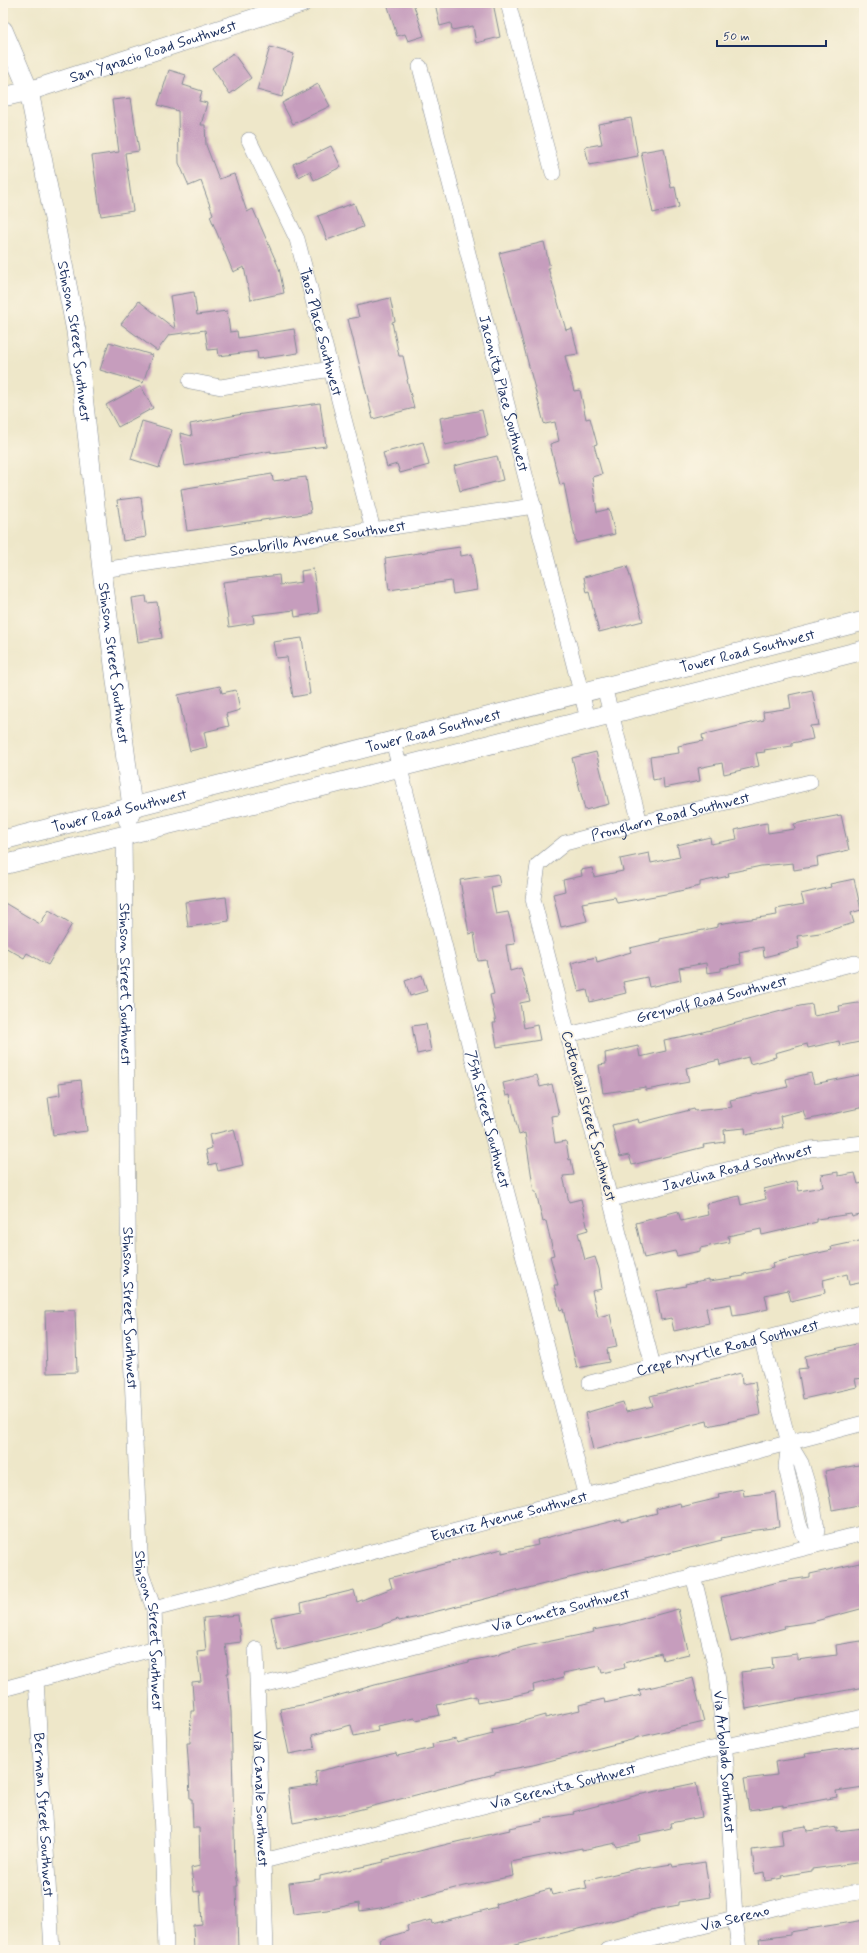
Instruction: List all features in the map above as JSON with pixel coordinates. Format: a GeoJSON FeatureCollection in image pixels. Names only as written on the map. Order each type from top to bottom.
{"type":"FeatureCollection","features":[{"type":"Feature","properties":{"kind":"street","name":"San Ygnacio Road Southwest"},"geometry":{"type":"LineString","coordinates":[[3,97],[29,91],[302,3]]}},
{"type":"Feature","properties":{"kind":"street"},"geometry":{"type":"LineString","coordinates":[[508,3],[553,173]]}},
{"type":"Feature","properties":{"kind":"street","name":"Stinson Street Southwest"},"geometry":{"type":"LineString","coordinates":[[3,30],[29,91],[76,331],[102,570],[132,808],[124,834],[129,1310],[141,1573],[154,1609],[166,1950]]}},
{"type":"Feature","properties":{"kind":"street","name":"Jaconita Place Southwest"},"geometry":{"type":"LineString","coordinates":[[420,67],[588,719]]}},
{"type":"Feature","properties":{"kind":"street","name":"Taos Place Southwest"},"geometry":{"type":"LineString","coordinates":[[249,140],[297,239],[373,530]]}},
{"type":"Feature","properties":{"kind":"street"},"geometry":{"type":"LineString","coordinates":[[190,381],[221,387],[331,369]]}},
{"type":"Feature","properties":{"kind":"street","name":"Sombrillo Avenue Southwest"},"geometry":{"type":"LineString","coordinates":[[102,570],[534,506]]}},
{"type":"Feature","properties":{"kind":"street","name":"Tower Road Southwest"},"geometry":{"type":"LineString","coordinates":[[3,840],[864,621]]}},
{"type":"Feature","properties":{"kind":"street","name":"Tower Road Southwest"},"geometry":{"type":"LineString","coordinates":[[3,865],[864,650]]}},
{"type":"Feature","properties":{"kind":"street"},"geometry":{"type":"LineString","coordinates":[[604,687],[640,823]]}},
{"type":"Feature","properties":{"kind":"street","name":"75th Street Southwest"},"geometry":{"type":"LineString","coordinates":[[393,741],[586,1497]]}},
{"type":"Feature","properties":{"kind":"street","name":"Pronghorn Road Southwest"},"geometry":{"type":"LineString","coordinates":[[538,865],[565,843],[640,823],[810,782]]}},
{"type":"Feature","properties":{"kind":"street","name":"Cottontail Street Southwest"},"geometry":{"type":"LineString","coordinates":[[538,865],[533,899],[653,1366]]}},
{"type":"Feature","properties":{"kind":"street","name":"Greywolf Road Southwest"},"geometry":{"type":"LineString","coordinates":[[568,1035],[855,963]]}},
{"type":"Feature","properties":{"kind":"street","name":"Javelina Road Southwest"},"geometry":{"type":"LineString","coordinates":[[611,1199],[810,1149],[864,1143]]}},
{"type":"Feature","properties":{"kind":"street","name":"Crepe Myrtle Road Southwest"},"geometry":{"type":"LineString","coordinates":[[590,1383],[761,1337],[864,1312]]}},
{"type":"Feature","properties":{"kind":"street"},"geometry":{"type":"LineString","coordinates":[[761,1337],[789,1443],[786,1467],[797,1516],[802,1532],[815,1545]]}},
{"type":"Feature","properties":{"kind":"street","name":"Eucariz Avenue Southwest"},"geometry":{"type":"LineString","coordinates":[[154,1609],[864,1424]]}},
{"type":"Feature","properties":{"kind":"street","name":"Via Cometa Southwest"},"geometry":{"type":"LineString","coordinates":[[258,1686],[864,1532]]}},
{"type":"Feature","properties":{"kind":"street","name":"Via Arbolado Southwest"},"geometry":{"type":"LineString","coordinates":[[693,1575],[717,1673],[724,1746],[734,1918],[739,1950]]}},
{"type":"Feature","properties":{"kind":"street"},"geometry":{"type":"LineString","coordinates":[[3,1689],[156,1648]]}},
{"type":"Feature","properties":{"kind":"street","name":"Via Canale Southwest"},"geometry":{"type":"LineString","coordinates":[[256,1649],[266,1950]]}},
{"type":"Feature","properties":{"kind":"street","name":"Berman Street Southwest"},"geometry":{"type":"LineString","coordinates":[[36,1680],[52,1950]]}},
{"type":"Feature","properties":{"kind":"street","name":"Via Serenita Southwest"},"geometry":{"type":"LineString","coordinates":[[264,1861],[724,1746],[864,1717]]}},
{"type":"Feature","properties":{"kind":"street","name":"Via Sereno"},"geometry":{"type":"LineString","coordinates":[[608,1950],[786,1905],[864,1891]]}},
{"type":"Feature","properties":{"kind":"building"},"geometry":{"type":"Polygon","coordinates":[[[387,3],[413,3],[424,36],[408,41],[405,34],[397,36],[387,3]]]}},
{"type":"Feature","properties":{"kind":"building"},"geometry":{"type":"Polygon","coordinates":[[[435,3],[493,3],[500,37],[476,43],[473,26],[452,30],[451,23],[440,26],[435,3]]]}},
{"type":"Feature","properties":{"kind":"building"},"geometry":{"type":"Polygon","coordinates":[[[270,47],[294,54],[282,97],[257,90],[270,47]]]}},
{"type":"Feature","properties":{"kind":"building"},"geometry":{"type":"Polygon","coordinates":[[[233,53],[251,78],[230,94],[212,68],[233,53]]]}},
{"type":"Feature","properties":{"kind":"building"},"geometry":{"type":"Polygon","coordinates":[[[169,70],[186,75],[183,85],[202,91],[199,101],[207,103],[201,125],[205,125],[206,145],[219,179],[234,174],[247,212],[253,209],[279,268],[284,293],[251,300],[244,267],[233,272],[210,216],[213,214],[201,181],[189,186],[179,163],[178,111],[158,105],[169,70]]]}},
{"type":"Feature","properties":{"kind":"building"},"geometry":{"type":"Polygon","coordinates":[[[318,84],[330,106],[293,124],[282,103],[318,84]]]}},
{"type":"Feature","properties":{"kind":"building"},"geometry":{"type":"Polygon","coordinates":[[[131,98],[139,151],[125,153],[133,211],[101,216],[92,156],[119,152],[112,100],[131,98]]]}},
{"type":"Feature","properties":{"kind":"building"},"geometry":{"type":"Polygon","coordinates":[[[631,118],[638,156],[589,165],[585,147],[602,144],[598,124],[631,118]]]}},
{"type":"Feature","properties":{"kind":"building"},"geometry":{"type":"Polygon","coordinates":[[[331,146],[341,167],[314,180],[310,171],[299,177],[293,164],[331,146]]]}},
{"type":"Feature","properties":{"kind":"building"},"geometry":{"type":"Polygon","coordinates":[[[664,148],[671,188],[675,187],[679,207],[653,213],[641,152],[664,148]]]}},
{"type":"Feature","properties":{"kind":"building"},"geometry":{"type":"Polygon","coordinates":[[[354,203],[363,227],[327,240],[318,216],[354,203]]]}},
{"type":"Feature","properties":{"kind":"building"},"geometry":{"type":"Polygon","coordinates":[[[544,242],[550,268],[548,268],[566,330],[572,328],[578,354],[565,356],[574,391],[580,390],[586,419],[590,418],[597,444],[594,445],[602,474],[592,477],[597,512],[609,509],[615,534],[576,543],[564,484],[560,485],[550,444],[559,441],[555,422],[544,423],[499,253],[544,242]]]}},
{"type":"Feature","properties":{"kind":"building"},"geometry":{"type":"Polygon","coordinates":[[[194,292],[197,315],[227,311],[230,332],[237,331],[238,338],[294,329],[298,353],[258,359],[257,351],[219,356],[218,349],[208,350],[205,330],[169,335],[157,351],[121,324],[139,301],[175,329],[170,296],[194,292]]]}},
{"type":"Feature","properties":{"kind":"building"},"geometry":{"type":"Polygon","coordinates":[[[390,298],[395,321],[392,322],[399,356],[403,356],[414,408],[373,419],[348,319],[359,317],[356,306],[390,298]]]}},
{"type":"Feature","properties":{"kind":"building"},"geometry":{"type":"Polygon","coordinates":[[[109,342],[152,355],[143,383],[100,370],[109,342]]]}},
{"type":"Feature","properties":{"kind":"building"},"geometry":{"type":"Polygon","coordinates":[[[141,386],[153,408],[118,427],[106,405],[141,386]]]}},
{"type":"Feature","properties":{"kind":"building"},"geometry":{"type":"Polygon","coordinates":[[[320,403],[326,446],[271,453],[271,451],[185,466],[180,433],[192,436],[190,424],[237,415],[320,403]]]}},
{"type":"Feature","properties":{"kind":"building"},"geometry":{"type":"Polygon","coordinates":[[[482,410],[488,436],[445,445],[440,418],[482,410]]]}},
{"type":"Feature","properties":{"kind":"building"},"geometry":{"type":"Polygon","coordinates":[[[142,421],[172,430],[159,468],[131,459],[142,421]]]}},
{"type":"Feature","properties":{"kind":"building"},"geometry":{"type":"Polygon","coordinates":[[[423,442],[429,465],[400,473],[397,464],[387,467],[383,453],[423,442]]]}},
{"type":"Feature","properties":{"kind":"building"},"geometry":{"type":"Polygon","coordinates":[[[497,456],[503,480],[460,491],[454,466],[497,456]]]}},
{"type":"Feature","properties":{"kind":"building"},"geometry":{"type":"Polygon","coordinates":[[[272,474],[273,481],[306,477],[311,513],[187,531],[181,489],[272,474]]]}},
{"type":"Feature","properties":{"kind":"building"},"geometry":{"type":"Polygon","coordinates":[[[141,497],[146,537],[123,541],[117,500],[141,497]]]}},
{"type":"Feature","properties":{"kind":"building"},"geometry":{"type":"Polygon","coordinates":[[[460,547],[461,556],[472,554],[477,590],[453,594],[451,581],[389,590],[385,558],[460,547]]]}},
{"type":"Feature","properties":{"kind":"building"},"geometry":{"type":"Polygon","coordinates":[[[627,566],[643,621],[599,632],[589,592],[587,593],[584,577],[627,566]]]}},
{"type":"Feature","properties":{"kind":"building"},"geometry":{"type":"Polygon","coordinates":[[[313,569],[319,613],[295,617],[294,610],[253,615],[254,623],[229,627],[223,582],[279,575],[280,585],[302,582],[301,571],[313,569]]]}},
{"type":"Feature","properties":{"kind":"building"},"geometry":{"type":"Polygon","coordinates":[[[146,596],[147,603],[157,602],[162,638],[138,642],[132,598],[146,596]]]}},
{"type":"Feature","properties":{"kind":"building"},"geometry":{"type":"Polygon","coordinates":[[[302,638],[310,694],[293,697],[287,657],[276,658],[273,642],[302,638]]]}},
{"type":"Feature","properties":{"kind":"building"},"geometry":{"type":"Polygon","coordinates":[[[220,686],[222,693],[236,690],[240,710],[226,714],[229,726],[204,732],[207,747],[190,751],[178,695],[220,686]]]}},
{"type":"Feature","properties":{"kind":"building"},"geometry":{"type":"Polygon","coordinates":[[[812,690],[819,725],[810,726],[813,739],[792,743],[792,746],[764,750],[765,752],[756,753],[759,766],[724,774],[722,763],[698,768],[700,781],[664,788],[663,778],[653,780],[650,757],[679,753],[678,746],[703,741],[702,735],[764,720],[763,712],[791,708],[789,695],[812,690]]]}},
{"type":"Feature","properties":{"kind":"building"},"geometry":{"type":"Polygon","coordinates":[[[596,752],[609,804],[585,810],[572,758],[596,752]]]}},
{"type":"Feature","properties":{"kind":"building"},"geometry":{"type":"Polygon","coordinates":[[[841,815],[849,850],[817,857],[818,866],[794,870],[793,863],[761,866],[728,873],[729,876],[700,882],[700,886],[671,893],[617,903],[615,897],[582,903],[587,921],[561,927],[553,894],[565,891],[563,880],[582,876],[581,870],[592,868],[594,877],[623,871],[620,859],[649,853],[651,863],[680,857],[677,845],[710,837],[711,844],[737,839],[735,830],[767,823],[768,833],[795,829],[794,824],[841,815]]]}},
{"type":"Feature","properties":{"kind":"building"},"geometry":{"type":"Polygon","coordinates":[[[498,874],[500,885],[491,887],[496,914],[508,912],[513,931],[515,944],[506,945],[510,971],[521,968],[530,1001],[520,1003],[524,1028],[537,1025],[540,1040],[497,1047],[493,1023],[496,1023],[490,995],[494,994],[486,960],[478,961],[474,933],[469,934],[460,880],[498,874]]]}},
{"type":"Feature","properties":{"kind":"building"},"geometry":{"type":"Polygon","coordinates":[[[854,879],[861,910],[851,913],[854,923],[820,933],[797,936],[799,948],[764,957],[763,947],[739,952],[741,964],[721,968],[721,971],[707,973],[706,963],[679,968],[681,980],[649,987],[647,977],[623,982],[626,993],[590,1002],[587,990],[579,992],[571,963],[596,957],[597,962],[631,952],[630,948],[660,941],[660,939],[718,927],[718,924],[777,915],[776,909],[804,904],[801,894],[831,887],[830,884],[854,879]]]}},
{"type":"Feature","properties":{"kind":"building"},"geometry":{"type":"Polygon","coordinates":[[[226,897],[229,921],[188,927],[185,902],[226,897]]]}},
{"type":"Feature","properties":{"kind":"building"},"geometry":{"type":"Polygon","coordinates":[[[3,902],[40,924],[49,910],[72,924],[48,965],[27,953],[24,958],[3,946],[3,902]]]}},
{"type":"Feature","properties":{"kind":"building"},"geometry":{"type":"Polygon","coordinates":[[[422,975],[427,991],[410,996],[405,981],[422,975]]]}},
{"type":"Feature","properties":{"kind":"building"},"geometry":{"type":"Polygon","coordinates":[[[864,1002],[864,1041],[840,1046],[839,1041],[808,1048],[807,1044],[775,1053],[776,1057],[750,1064],[748,1057],[720,1065],[719,1060],[686,1068],[689,1082],[646,1090],[646,1087],[603,1093],[599,1065],[606,1064],[605,1053],[638,1046],[640,1057],[666,1051],[664,1040],[699,1033],[800,1006],[812,1004],[814,1016],[840,1011],[839,1006],[864,1002]]]}},
{"type":"Feature","properties":{"kind":"building"},"geometry":{"type":"Polygon","coordinates":[[[426,1024],[431,1051],[417,1054],[412,1026],[426,1024]]]}},
{"type":"Feature","properties":{"kind":"building"},"geometry":{"type":"Polygon","coordinates":[[[811,1073],[814,1084],[864,1074],[864,1107],[806,1120],[803,1110],[780,1116],[782,1127],[746,1135],[745,1128],[724,1130],[725,1142],[703,1145],[704,1147],[632,1165],[629,1155],[620,1157],[612,1125],[638,1119],[639,1123],[694,1109],[695,1111],[732,1107],[730,1100],[788,1087],[786,1079],[811,1073]]]}},
{"type":"Feature","properties":{"kind":"building"},"geometry":{"type":"Polygon","coordinates":[[[537,1075],[540,1087],[552,1084],[559,1115],[551,1116],[555,1143],[566,1141],[569,1160],[571,1159],[574,1175],[563,1176],[569,1202],[581,1199],[588,1230],[578,1233],[585,1260],[595,1257],[599,1269],[602,1289],[592,1291],[598,1317],[610,1314],[617,1347],[607,1349],[609,1362],[577,1368],[563,1309],[560,1310],[554,1285],[558,1285],[550,1256],[554,1255],[546,1221],[543,1222],[536,1192],[534,1192],[525,1133],[519,1135],[510,1095],[506,1096],[503,1083],[537,1075]]]}},
{"type":"Feature","properties":{"kind":"building"},"geometry":{"type":"Polygon","coordinates":[[[81,1080],[87,1131],[53,1135],[48,1097],[60,1095],[59,1083],[81,1080]]]}},
{"type":"Feature","properties":{"kind":"building"},"geometry":{"type":"Polygon","coordinates":[[[234,1129],[243,1165],[218,1171],[216,1163],[209,1165],[206,1150],[212,1148],[209,1135],[234,1129]]]}},
{"type":"Feature","properties":{"kind":"building"},"geometry":{"type":"Polygon","coordinates":[[[838,1172],[838,1176],[855,1173],[858,1184],[864,1183],[864,1214],[852,1217],[851,1214],[817,1219],[817,1222],[762,1235],[761,1229],[728,1236],[729,1242],[700,1248],[700,1251],[677,1256],[675,1251],[644,1258],[636,1223],[678,1211],[681,1221],[708,1215],[706,1204],[739,1196],[741,1205],[766,1199],[764,1189],[797,1181],[799,1191],[823,1187],[821,1175],[838,1172]]]}},
{"type":"Feature","properties":{"kind":"building"},"geometry":{"type":"Polygon","coordinates":[[[864,1240],[864,1282],[849,1285],[847,1274],[823,1280],[825,1293],[791,1301],[788,1290],[765,1295],[768,1309],[746,1314],[733,1316],[731,1304],[706,1308],[709,1323],[674,1331],[671,1318],[661,1320],[656,1291],[686,1286],[685,1284],[709,1279],[709,1281],[744,1276],[744,1274],[773,1268],[772,1263],[832,1250],[831,1247],[864,1240]]]}},
{"type":"Feature","properties":{"kind":"building"},"geometry":{"type":"Polygon","coordinates":[[[75,1310],[77,1372],[47,1373],[45,1311],[75,1310]]]}},
{"type":"Feature","properties":{"kind":"building"},"geometry":{"type":"Polygon","coordinates":[[[864,1342],[864,1378],[855,1379],[857,1387],[803,1399],[798,1369],[807,1368],[805,1356],[864,1342]]]}},
{"type":"Feature","properties":{"kind":"building"},"geometry":{"type":"Polygon","coordinates":[[[741,1373],[742,1384],[755,1382],[760,1415],[708,1426],[707,1421],[593,1450],[585,1413],[623,1402],[626,1412],[653,1406],[650,1396],[741,1373]]]}},
{"type":"Feature","properties":{"kind":"building"},"geometry":{"type":"Polygon","coordinates":[[[864,1464],[864,1504],[832,1510],[825,1471],[864,1464]]]}},
{"type":"Feature","properties":{"kind":"building"},"geometry":{"type":"Polygon","coordinates":[[[743,1489],[744,1496],[775,1492],[779,1527],[750,1531],[751,1532],[721,1538],[722,1540],[422,1615],[423,1616],[399,1621],[398,1619],[376,1627],[278,1651],[271,1617],[302,1611],[301,1603],[354,1590],[357,1602],[392,1588],[389,1578],[502,1549],[502,1553],[538,1545],[537,1540],[621,1519],[621,1522],[657,1513],[656,1509],[680,1503],[681,1507],[719,1498],[718,1494],[743,1489]]]}},
{"type":"Feature","properties":{"kind":"building"},"geometry":{"type":"Polygon","coordinates":[[[864,1562],[864,1608],[812,1622],[784,1626],[785,1628],[731,1642],[721,1597],[782,1581],[810,1577],[810,1574],[864,1562]]]}},
{"type":"Feature","properties":{"kind":"building"},"geometry":{"type":"Polygon","coordinates":[[[678,1609],[689,1654],[663,1660],[661,1653],[624,1663],[625,1668],[602,1673],[600,1666],[563,1673],[564,1677],[533,1685],[534,1691],[477,1703],[476,1696],[437,1705],[440,1715],[416,1720],[415,1718],[377,1726],[378,1731],[354,1736],[351,1725],[312,1735],[315,1749],[289,1754],[280,1709],[312,1703],[375,1685],[469,1661],[499,1655],[523,1647],[594,1632],[593,1630],[620,1625],[678,1609]]]}},
{"type":"Feature","properties":{"kind":"building"},"geometry":{"type":"Polygon","coordinates":[[[238,1615],[241,1642],[225,1644],[229,1673],[227,1673],[231,1712],[235,1867],[238,1886],[236,1886],[238,1949],[194,1950],[193,1925],[202,1924],[200,1891],[194,1892],[191,1868],[200,1866],[199,1828],[193,1828],[187,1743],[190,1743],[191,1711],[194,1711],[192,1682],[201,1681],[197,1652],[206,1651],[203,1618],[238,1615]]]}},
{"type":"Feature","properties":{"kind":"building"},"geometry":{"type":"Polygon","coordinates":[[[861,1641],[864,1662],[864,1687],[746,1709],[741,1672],[773,1668],[772,1657],[797,1654],[797,1660],[837,1655],[836,1645],[861,1641]]]}},
{"type":"Feature","properties":{"kind":"building"},"geometry":{"type":"Polygon","coordinates":[[[693,1678],[704,1722],[635,1738],[533,1765],[495,1772],[495,1774],[466,1782],[346,1813],[293,1823],[288,1789],[317,1785],[315,1772],[396,1753],[397,1756],[433,1748],[432,1744],[456,1739],[457,1743],[493,1734],[492,1729],[520,1723],[545,1715],[545,1718],[580,1710],[579,1705],[604,1699],[605,1703],[641,1695],[639,1690],[693,1678]]]}},
{"type":"Feature","properties":{"kind":"building"},"geometry":{"type":"Polygon","coordinates":[[[861,1746],[864,1770],[864,1787],[836,1791],[837,1797],[783,1807],[783,1805],[749,1810],[744,1779],[777,1775],[775,1762],[806,1757],[805,1754],[861,1746]]]}},
{"type":"Feature","properties":{"kind":"building"},"geometry":{"type":"Polygon","coordinates":[[[696,1783],[702,1817],[670,1823],[671,1828],[639,1835],[640,1841],[616,1847],[615,1843],[582,1850],[582,1848],[511,1862],[513,1876],[455,1888],[380,1908],[360,1911],[359,1903],[327,1910],[293,1914],[289,1883],[320,1879],[320,1876],[384,1862],[383,1860],[510,1830],[509,1828],[543,1821],[542,1819],[574,1814],[573,1812],[638,1795],[696,1783]]]}},
{"type":"Feature","properties":{"kind":"building"},"geometry":{"type":"Polygon","coordinates":[[[806,1826],[807,1831],[837,1827],[837,1831],[864,1828],[864,1862],[812,1869],[812,1871],[782,1876],[783,1878],[765,1881],[764,1872],[755,1874],[752,1850],[783,1846],[781,1830],[806,1826]]]}},
{"type":"Feature","properties":{"kind":"building"},"geometry":{"type":"Polygon","coordinates":[[[705,1862],[710,1897],[679,1902],[679,1905],[650,1910],[496,1950],[382,1950],[379,1940],[408,1931],[407,1926],[431,1920],[432,1924],[497,1907],[496,1904],[550,1889],[552,1895],[587,1888],[585,1881],[640,1868],[672,1864],[673,1867],[705,1862]]]}},
{"type":"Feature","properties":{"kind":"building"},"geometry":{"type":"Polygon","coordinates":[[[864,1920],[864,1950],[761,1950],[759,1939],[790,1935],[790,1932],[864,1920]]]}}]}
